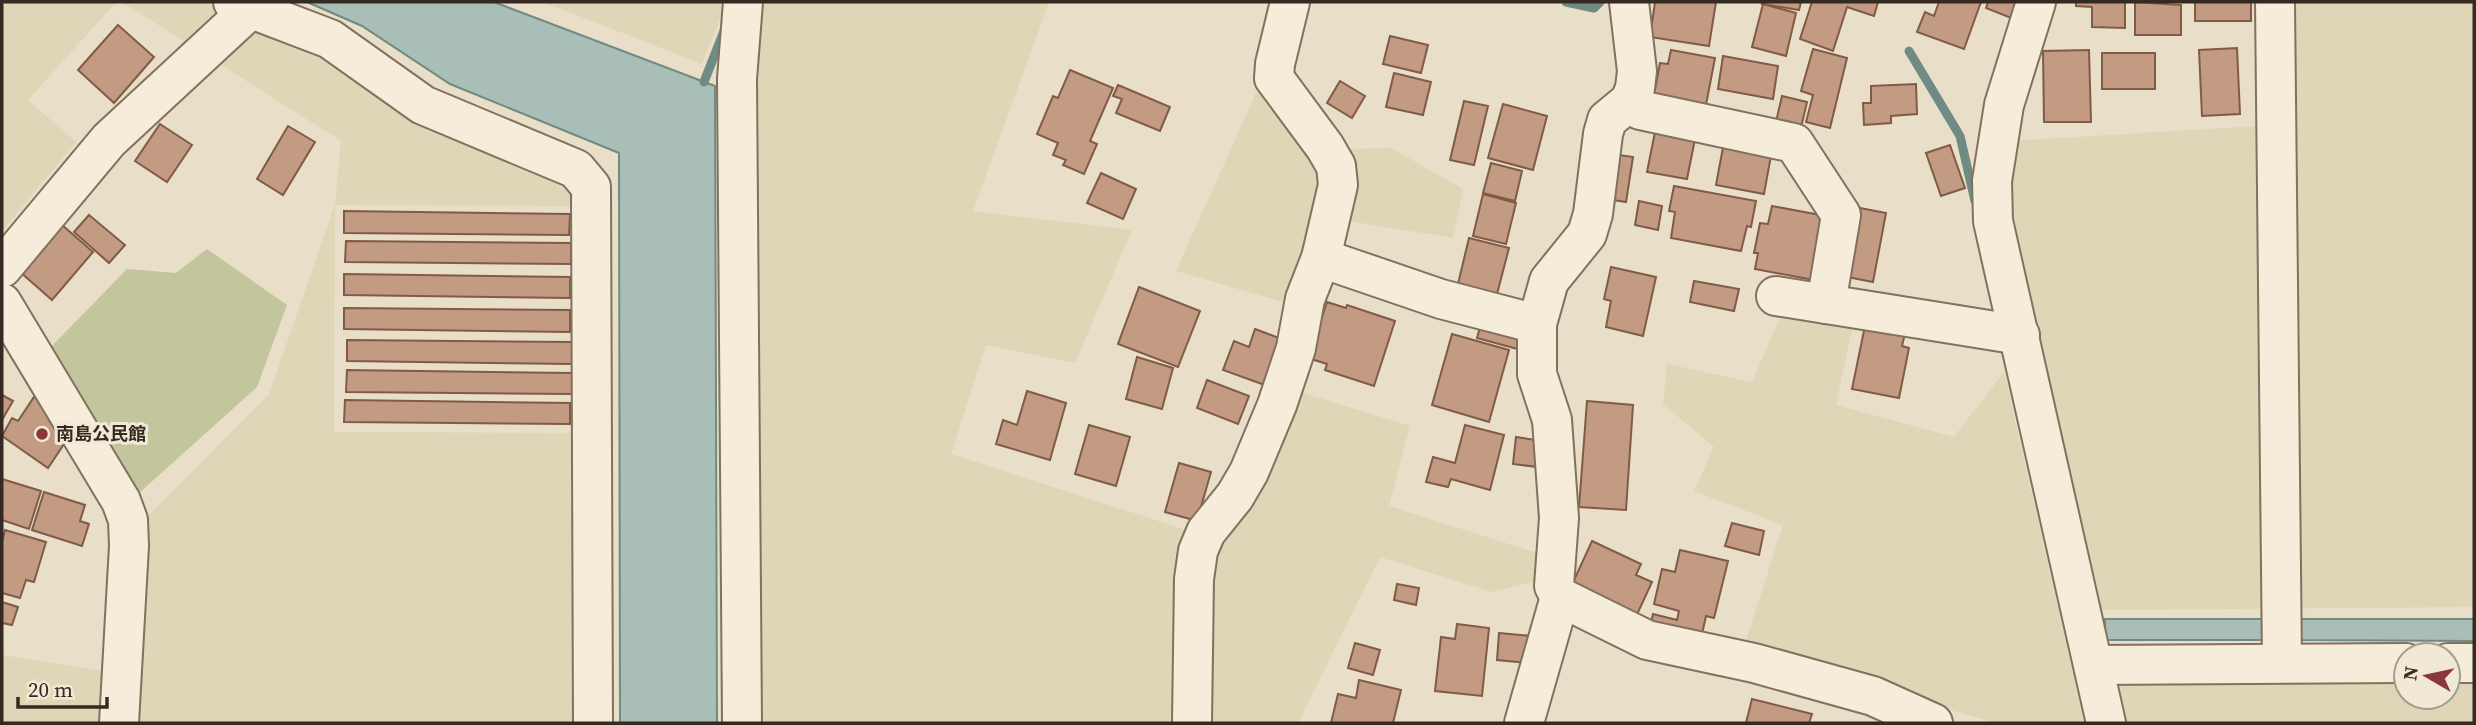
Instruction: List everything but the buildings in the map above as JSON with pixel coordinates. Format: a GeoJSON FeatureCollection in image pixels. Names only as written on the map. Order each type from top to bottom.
{"type":"FeatureCollection","features":[{"type":"Feature","properties":{"kind":"street"},"geometry":{"type":"LineString","coordinates":[[742,723],[737,79],[743,2]]}},
{"type":"Feature","properties":{"kind":"street"},"geometry":{"type":"LineString","coordinates":[[1192,723],[1198,551],[1206,532],[1235,496],[1249,472],[1273,416],[1296,348],[1305,299],[1321,258],[1338,184],[1336,166],[1325,147],[1274,78],[1290,2]]}},
{"type":"Feature","properties":{"kind":"street"},"geometry":{"type":"LineString","coordinates":[[1629,2],[1637,71],[1635,88],[1630,101],[1607,120],[1593,214],[1587,234],[1549,281],[1537,324],[1537,374],[1552,420],[1559,518],[1554,586],[1560,597],[1647,640],[1754,663],[1873,696],[1933,723]]}},
{"type":"Feature","properties":{"kind":"street"},"geometry":{"type":"LineString","coordinates":[[2036,2],[2004,104],[1992,181],[1993,221],[2106,723]]}},
{"type":"Feature","properties":{"kind":"street"},"geometry":{"type":"LineString","coordinates":[[2275,2],[2282,663]]}},
{"type":"Feature","properties":{"kind":"street"},"geometry":{"type":"LineString","coordinates":[[2,268],[109,140],[247,4],[330,39],[423,105],[576,170],[591,187],[593,723]]}},
{"type":"Feature","properties":{"kind":"street"},"geometry":{"type":"LineString","coordinates":[[1630,101],[1640,110],[1794,143],[1840,215],[1826,304]]}},
{"type":"Feature","properties":{"kind":"street"},"geometry":{"type":"LineString","coordinates":[[1321,258],[1441,299],[1537,324]]}},
{"type":"Feature","properties":{"kind":"street"},"geometry":{"type":"LineString","coordinates":[[1776,296],[2020,335]]}},
{"type":"Feature","properties":{"kind":"street"},"geometry":{"type":"LineString","coordinates":[[2,303],[121,501],[128,520],[129,546],[119,723]]}},
{"type":"Feature","properties":{"kind":"street"},"geometry":{"type":"LineString","coordinates":[[1524,723],[1560,597]]}},
{"type":"Feature","properties":{"kind":"street"},"geometry":{"type":"LineString","coordinates":[[2094,665],[2392,663]]}},
{"type":"Feature","properties":{"kind":"shaded area"},"geometry":{"type":"Polygon","coordinates":[[[2,2],[116,2],[28,100],[76,142],[2,231],[2,2]]]}},
{"type":"Feature","properties":{"kind":"shaded area"},"geometry":{"type":"Polygon","coordinates":[[[122,2],[214,2],[323,45],[561,176],[585,206],[335,205],[341,141],[122,2]]]}},
{"type":"Feature","properties":{"kind":"shaded area"},"geometry":{"type":"Polygon","coordinates":[[[543,2],[722,2],[721,16],[702,64],[543,2]]]}},
{"type":"Feature","properties":{"kind":"shaded area"},"geometry":{"type":"Polygon","coordinates":[[[755,2],[1049,2],[973,211],[1132,230],[1075,363],[986,345],[951,454],[1220,541],[1300,392],[1410,426],[1389,506],[1537,553],[1536,581],[1492,592],[1380,557],[1298,723],[755,723],[755,2]]]}},
{"type":"Feature","properties":{"kind":"shaded area"},"geometry":{"type":"Polygon","coordinates":[[[2287,2],[2474,2],[2474,607],[2095,610],[2007,222],[2010,141],[2289,124],[2287,2]]]}},
{"type":"Feature","properties":{"kind":"shaded area"},"geometry":{"type":"Polygon","coordinates":[[[1257,91],[1314,150],[1391,148],[1463,189],[1453,238],[1324,217],[1294,305],[1176,271],[1257,91]]]}},
{"type":"Feature","properties":{"kind":"shaded area"},"geometry":{"type":"Polygon","coordinates":[[[335,205],[334,432],[584,433],[584,723],[133,723],[143,521],[269,394],[335,205]]]}},
{"type":"Feature","properties":{"kind":"shaded area"},"geometry":{"type":"Polygon","coordinates":[[[1781,315],[1854,319],[1836,405],[1954,437],[2004,372],[2084,723],[1996,723],[1743,650],[1783,525],[1694,491],[1714,447],[1663,404],[1667,364],[1752,382],[1781,315]]]}},
{"type":"Feature","properties":{"kind":"shaded area"},"geometry":{"type":"Polygon","coordinates":[[[2,655],[109,672],[107,723],[2,723],[2,655]]]}},
{"type":"Feature","properties":{"kind":"shaded area"},"geometry":{"type":"Polygon","coordinates":[[[2462,677],[2474,677],[2474,723],[2119,723],[2108,679],[2392,678],[2392,711],[2462,711],[2462,677]]]}},
{"type":"Feature","properties":{"kind":"green space"},"geometry":{"type":"Polygon","coordinates":[[[207,249],[287,305],[257,387],[138,494],[48,350],[127,269],[176,273],[207,249]]]}},
{"type":"Feature","properties":{"kind":"water"},"geometry":{"type":"Polygon","coordinates":[[[307,2],[494,2],[715,86],[717,723],[620,723],[619,153],[450,84],[362,26],[307,2]]]}},
{"type":"Feature","properties":{"kind":"water"},"geometry":{"type":"Polygon","coordinates":[[[2105,619],[2264,619],[2264,640],[2105,640],[2105,619]]]}},
{"type":"Feature","properties":{"kind":"water"},"geometry":{"type":"Polygon","coordinates":[[[2300,619],[2474,619],[2474,641],[2300,640],[2300,619]]]}},
{"type":"Feature","properties":{"kind":"waterway"},"geometry":{"type":"LineString","coordinates":[[1566,2],[1594,8],[1600,2]]}},
{"type":"Feature","properties":{"kind":"waterway"},"geometry":{"type":"LineString","coordinates":[[704,82],[724,31]]}},
{"type":"Feature","properties":{"kind":"waterway"},"geometry":{"type":"LineString","coordinates":[[1909,51],[1960,136],[1975,201]]}},
{"type":"Feature","properties":{"kind":"place","name":"南島公民館"},"geometry":{"type":"Point","coordinates":[42,434]}}]}
